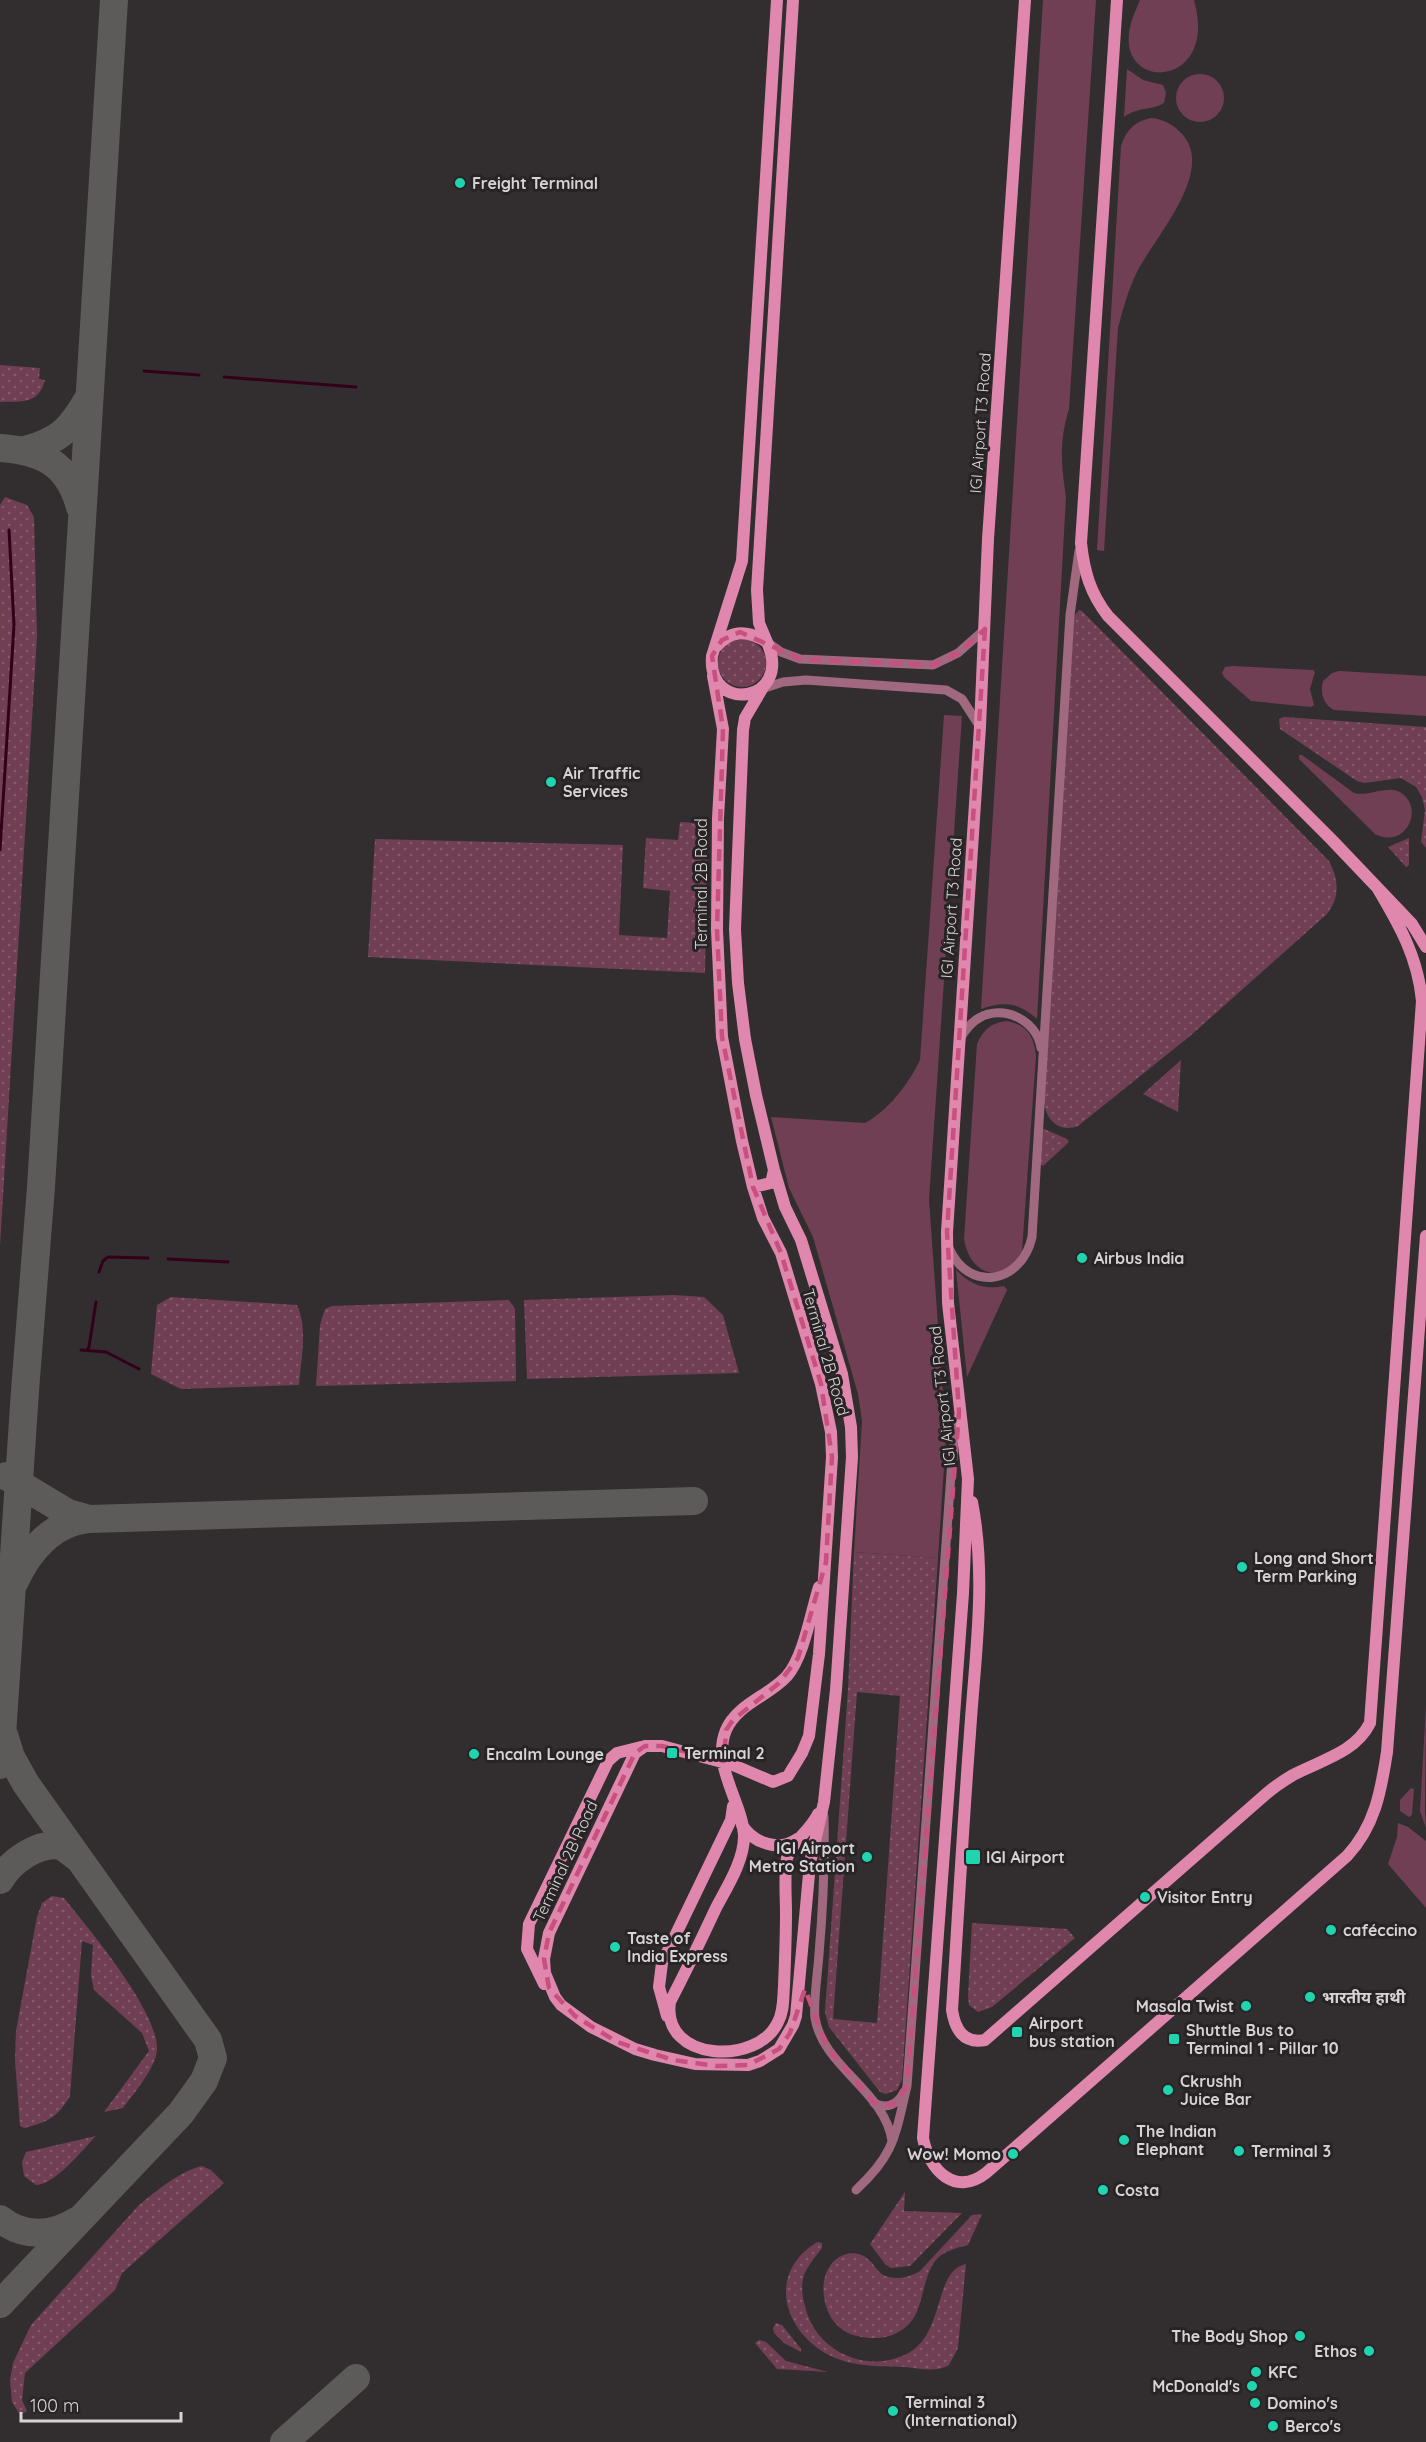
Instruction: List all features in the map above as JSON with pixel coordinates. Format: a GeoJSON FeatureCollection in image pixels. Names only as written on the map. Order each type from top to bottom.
{"type":"FeatureCollection","features":[{"type":"Feature","properties":{"kind":"main road"},"geometry":{"type":"LineString","coordinates":[[777,0],[742,561],[712,656],[713,676],[725,690],[734,694],[752,694],[762,689],[772,673],[774,663],[759,623],[757,590],[793,0]]}},
{"type":"Feature","properties":{"kind":"main road","name":"IGI Airport T3 Road"},"geometry":{"type":"LineString","coordinates":[[1025,0],[988,539],[980,727],[947,1232],[948,1303],[968,1479],[963,1593],[923,2138],[934,2168],[949,2179],[966,2182],[986,2173],[1311,1887],[1355,1847],[1368,1827],[1381,1791],[1388,1752],[1426,1236]]}},
{"type":"Feature","properties":{"kind":"main road"},"geometry":{"type":"LineString","coordinates":[[1117,0],[1081,543],[1089,586],[1108,616],[1331,839],[1412,924],[1426,947]]}},
{"type":"Feature","properties":{"kind":"main road"},"geometry":{"type":"LineString","coordinates":[[716,647],[730,634],[740,632],[750,633],[767,642]]}},
{"type":"Feature","properties":{"kind":"main road","name":"Terminal 2B Road"},"geometry":{"type":"LineString","coordinates":[[713,676],[723,729],[718,818],[717,908],[721,1014],[731,1089],[753,1187],[763,1218],[781,1253],[826,1408],[832,1457],[819,1654],[808,1736],[802,1753],[788,1776],[773,1782],[713,1758],[662,1746],[645,1746],[635,1753],[549,1933],[544,1959],[545,1973],[555,1997],[575,2016],[617,2042],[673,2060],[717,2066],[748,2065],[771,2055],[790,2034],[796,2016],[810,1863],[824,1802],[837,1678],[852,1457],[851,1427],[842,1374],[801,1240],[785,1207],[774,1170],[756,1095],[738,983],[735,929],[743,730],[745,718],[762,689]]}},
{"type":"Feature","properties":{"kind":"main road"},"geometry":{"type":"LineString","coordinates":[[968,1479],[980,1544],[979,1622],[968,1750],[952,2010],[956,2027],[961,2034],[966,2038],[979,2041],[985,2040],[1013,2018],[1266,1794],[1294,1774],[1350,1747],[1359,1740],[1370,1723],[1422,1001],[1420,982],[1410,946],[1378,889]]}},
{"type":"Feature","properties":{"kind":"main road"},"geometry":{"type":"LineString","coordinates":[[753,1187],[771,1183],[774,1170]]}},
{"type":"Feature","properties":{"kind":"main road"},"geometry":{"type":"LineString","coordinates":[[674,2031],[669,2012],[670,2002],[739,1859],[744,1837],[725,1772],[726,1730],[741,1711],[779,1683],[792,1669],[826,1562]]}},
{"type":"Feature","properties":{"kind":"main road"},"geometry":{"type":"LineString","coordinates":[[555,1997],[541,1979],[530,1957],[526,1941],[530,1924],[608,1761],[617,1753],[645,1746]]}},
{"type":"Feature","properties":{"kind":"main road"},"geometry":{"type":"LineString","coordinates":[[732,1796],[734,1807],[731,1820],[659,1972],[660,1996],[674,2031],[680,2039],[694,2047],[736,2050],[760,2042],[778,2023],[782,2007],[785,1964],[785,1865],[789,1851],[811,1827],[824,1802]]}},
{"type":"Feature","properties":{"kind":"main road"},"geometry":{"type":"LineString","coordinates":[[742,1825],[753,1838],[772,1844],[789,1844],[798,1839]]}},
{"type":"Feature","properties":{"kind":"street"},"geometry":{"type":"LineString","coordinates":[[947,1232],[948,1246],[953,1258],[962,1268],[974,1275],[994,1277],[1012,1271],[1029,1250],[1032,1237],[1070,615],[1081,543]]}},
{"type":"Feature","properties":{"kind":"street"},"geometry":{"type":"LineString","coordinates":[[767,642],[781,652],[800,659],[933,665],[958,652],[985,629]]}},
{"type":"Feature","properties":{"kind":"street"},"geometry":{"type":"LineString","coordinates":[[762,689],[783,682],[806,680],[946,690],[963,699],[980,727]]}},
{"type":"Feature","properties":{"kind":"street"},"geometry":{"type":"LineString","coordinates":[[957,1053],[960,1038],[974,1021],[994,1013],[1009,1014],[1023,1019],[1034,1030],[1040,1043],[1042,1058]]}},
{"type":"Feature","properties":{"kind":"street"},"geometry":{"type":"LineString","coordinates":[[856,2190],[882,2164],[892,2144],[907,2086],[952,1460],[959,1412]]}},
{"type":"Feature","properties":{"kind":"street"},"geometry":{"type":"LineString","coordinates":[[824,1802],[825,1867],[815,2018],[827,2047],[874,2103],[887,2124],[892,2144]]}},
{"type":"Feature","properties":{"kind":"street"},"geometry":{"type":"LineString","coordinates":[[874,2103],[886,2107],[893,2104],[901,2097],[907,2086]]}},
{"type":"Feature","properties":{"kind":"highlighted area"},"geometry":{"type":"Polygon","coordinates":[[[985,629],[947,1232],[959,1412],[907,2086],[893,2105],[874,2103],[827,2047],[805,1989],[790,2033],[779,2049],[748,2065],[717,2066],[673,2060],[617,2042],[575,2016],[549,1988],[544,1959],[549,1933],[635,1753],[645,1746],[662,1746],[724,1761],[726,1730],[733,1720],[779,1683],[798,1658],[826,1562],[832,1457],[821,1384],[781,1253],[753,1187],[722,1037],[717,930],[723,729],[712,656],[722,640],[740,632],[800,659],[933,665],[958,653],[985,629]]]}},
{"type":"Feature","properties":{"kind":"shaded area"},"geometry":{"type":"Polygon","coordinates":[[[1043,0],[1096,0],[1069,409],[1062,442],[1066,497],[1037,1019],[1017,1006],[1004,1004],[981,1009],[1043,0]]]}},
{"type":"Feature","properties":{"kind":"shaded area"},"geometry":{"type":"Polygon","coordinates":[[[1140,0],[1194,0],[1198,27],[1194,48],[1185,62],[1172,70],[1158,72],[1145,69],[1134,60],[1129,45],[1129,33],[1140,0]]]}},
{"type":"Feature","properties":{"kind":"shaded area"},"geometry":{"type":"Polygon","coordinates":[[[1127,69],[1143,80],[1163,85],[1166,93],[1164,103],[1135,111],[1124,117],[1127,69]]]}},
{"type":"Feature","properties":{"kind":"shaded area"},"geometry":{"type":"Polygon","coordinates":[[[1195,74],[1205,74],[1217,81],[1224,93],[1224,103],[1217,115],[1205,122],[1195,122],[1180,111],[1176,103],[1176,93],[1187,78],[1195,74]]]}},
{"type":"Feature","properties":{"kind":"shaded area"},"geometry":{"type":"Polygon","coordinates":[[[1151,118],[1169,123],[1183,135],[1191,150],[1192,168],[1178,205],[1134,279],[1118,328],[1104,551],[1097,550],[1121,146],[1132,127],[1140,121],[1151,118]]]}},
{"type":"Feature","properties":{"kind":"shaded area"},"geometry":{"type":"Polygon","coordinates":[[[0,365],[40,368],[39,379],[45,380],[42,388],[38,394],[28,400],[0,402],[0,365]]]}},
{"type":"Feature","properties":{"kind":"shaded area"},"geometry":{"type":"Polygon","coordinates":[[[5,497],[27,505],[34,517],[37,636],[0,1246],[0,505],[5,497]]]}},
{"type":"Feature","properties":{"kind":"shaded area"},"geometry":{"type":"Polygon","coordinates":[[[1079,610],[1329,861],[1337,888],[1334,901],[1327,914],[1190,1036],[1078,1126],[1065,1128],[1051,1119],[1044,1102],[1074,616],[1079,610]]]}},
{"type":"Feature","properties":{"kind":"shaded area"},"geometry":{"type":"Polygon","coordinates":[[[737,639],[747,639],[762,649],[766,663],[765,672],[756,683],[747,687],[737,687],[722,677],[718,668],[718,658],[728,643],[737,639]]]}},
{"type":"Feature","properties":{"kind":"shaded area"},"geometry":{"type":"Polygon","coordinates":[[[1225,667],[1313,670],[1315,672],[1310,689],[1314,705],[1311,707],[1251,701],[1224,677],[1222,673],[1225,667]]]}},
{"type":"Feature","properties":{"kind":"shaded area"},"geometry":{"type":"Polygon","coordinates":[[[1339,671],[1426,676],[1426,716],[1330,708],[1322,694],[1322,685],[1332,673],[1339,671]]]}},
{"type":"Feature","properties":{"kind":"shaded area"},"geometry":{"type":"Polygon","coordinates":[[[944,715],[962,716],[929,1200],[946,1436],[938,1558],[854,1552],[862,1421],[858,1394],[813,1237],[789,1188],[771,1117],[865,1123],[882,1111],[897,1095],[920,1060],[944,715]]]}},
{"type":"Feature","properties":{"kind":"shaded area"},"geometry":{"type":"Polygon","coordinates":[[[1284,717],[1426,727],[1426,848],[1421,842],[1425,810],[1422,797],[1416,787],[1401,778],[1364,783],[1357,781],[1280,729],[1279,719],[1284,717]]]}},
{"type":"Feature","properties":{"kind":"shaded area"},"geometry":{"type":"Polygon","coordinates":[[[1299,755],[1354,793],[1366,794],[1389,790],[1400,792],[1408,799],[1411,808],[1409,825],[1395,836],[1386,837],[1375,834],[1299,759],[1299,755]]]}},
{"type":"Feature","properties":{"kind":"shaded area"},"geometry":{"type":"Polygon","coordinates":[[[680,822],[708,824],[705,973],[368,957],[375,839],[623,845],[619,935],[667,938],[670,891],[643,888],[646,838],[678,840],[680,822]]]}},
{"type":"Feature","properties":{"kind":"shaded area"},"geometry":{"type":"Polygon","coordinates":[[[1409,838],[1409,865],[1406,867],[1388,847],[1409,838]]]}},
{"type":"Feature","properties":{"kind":"shaded area"},"geometry":{"type":"Polygon","coordinates":[[[1007,1021],[1020,1025],[1028,1032],[1036,1056],[1022,1251],[1015,1262],[1006,1269],[989,1272],[980,1268],[973,1261],[967,1252],[964,1239],[977,1044],[982,1034],[989,1028],[1007,1021]]]}},
{"type":"Feature","properties":{"kind":"shaded area"},"geometry":{"type":"Polygon","coordinates":[[[1181,1060],[1178,1112],[1143,1094],[1181,1060]]]}},
{"type":"Feature","properties":{"kind":"shaded area"},"geometry":{"type":"Polygon","coordinates":[[[1042,1128],[1069,1142],[1043,1166],[1040,1164],[1042,1128]]]}},
{"type":"Feature","properties":{"kind":"shaded area"},"geometry":{"type":"Polygon","coordinates":[[[956,1270],[978,1285],[1004,1286],[1007,1290],[967,1377],[956,1270]]]}},
{"type":"Feature","properties":{"kind":"shaded area"},"geometry":{"type":"Polygon","coordinates":[[[674,1295],[704,1297],[723,1315],[739,1373],[527,1379],[524,1300],[674,1295]]]}},
{"type":"Feature","properties":{"kind":"shaded area"},"geometry":{"type":"Polygon","coordinates":[[[171,1297],[297,1305],[303,1334],[299,1385],[181,1389],[151,1374],[157,1305],[171,1297]]]}},
{"type":"Feature","properties":{"kind":"shaded area"},"geometry":{"type":"Polygon","coordinates":[[[509,1300],[515,1309],[516,1381],[316,1386],[320,1325],[325,1309],[332,1306],[509,1300]]]}},
{"type":"Feature","properties":{"kind":"shaded area"},"geometry":{"type":"Polygon","coordinates":[[[854,1552],[938,1558],[902,2080],[897,2090],[886,2094],[880,2092],[829,2027],[825,2012],[848,1689],[854,1552]],[[857,1692],[833,2019],[877,2023],[900,1696],[857,1692]]]}},
{"type":"Feature","properties":{"kind":"shaded area"},"geometry":{"type":"Polygon","coordinates":[[[1426,1705],[1425,1811],[1426,1828],[1420,1811],[1426,1705]]]}},
{"type":"Feature","properties":{"kind":"shaded area"},"geometry":{"type":"Polygon","coordinates":[[[1411,1788],[1414,1789],[1412,1815],[1409,1817],[1400,1811],[1400,1800],[1411,1788]]]}},
{"type":"Feature","properties":{"kind":"shaded area"},"geometry":{"type":"Polygon","coordinates":[[[1398,1823],[1408,1827],[1426,1841],[1426,1908],[1388,1864],[1397,1837],[1398,1823]]]}},
{"type":"Feature","properties":{"kind":"shaded area"},"geometry":{"type":"Polygon","coordinates":[[[52,1896],[64,1898],[120,1971],[146,2014],[154,2033],[157,2049],[149,2072],[123,2108],[104,2112],[149,2051],[142,2033],[94,1990],[91,1975],[93,1945],[82,1941],[70,2096],[51,2118],[24,2128],[20,2126],[15,2060],[16,2031],[37,1917],[42,1903],[52,1896]]]}},
{"type":"Feature","properties":{"kind":"shaded area"},"geometry":{"type":"Polygon","coordinates":[[[972,1923],[1067,1929],[1075,1938],[992,2007],[978,2012],[969,2005],[968,1996],[972,1923]]]}},
{"type":"Feature","properties":{"kind":"shaded area"},"geometry":{"type":"Polygon","coordinates":[[[96,2136],[52,2179],[36,2185],[24,2176],[22,2162],[26,2152],[96,2136]]]}},
{"type":"Feature","properties":{"kind":"shaded area"},"geometry":{"type":"Polygon","coordinates":[[[202,2166],[211,2170],[224,2183],[122,2273],[115,2290],[25,2373],[22,2400],[27,2411],[20,2415],[12,2402],[10,2380],[13,2363],[31,2325],[139,2205],[177,2177],[202,2166]]]}},
{"type":"Feature","properties":{"kind":"shaded area"},"geometry":{"type":"Polygon","coordinates":[[[905,2192],[904,2211],[962,2213],[910,2266],[891,2268],[885,2264],[870,2244],[905,2192]]]}},
{"type":"Feature","properties":{"kind":"shaded area"},"geometry":{"type":"Polygon","coordinates":[[[982,2214],[968,2245],[946,2252],[935,2261],[929,2272],[918,2309],[907,2326],[900,2331],[882,2337],[863,2337],[843,2330],[831,2318],[825,2302],[824,2283],[828,2270],[838,2258],[853,2253],[859,2254],[869,2260],[885,2276],[897,2278],[909,2276],[920,2271],[972,2215],[982,2214]]]}},
{"type":"Feature","properties":{"kind":"shaded area"},"geometry":{"type":"Polygon","coordinates":[[[817,2242],[822,2243],[822,2248],[804,2275],[802,2283],[805,2306],[820,2336],[832,2347],[861,2360],[894,2359],[910,2352],[921,2342],[935,2317],[949,2277],[956,2269],[966,2264],[958,2348],[949,2365],[938,2369],[927,2369],[857,2364],[831,2356],[801,2333],[792,2318],[787,2302],[786,2286],[791,2270],[801,2255],[817,2242]]]}},
{"type":"Feature","properties":{"kind":"shaded area"},"geometry":{"type":"Polygon","coordinates":[[[776,2323],[782,2325],[801,2352],[784,2343],[774,2333],[773,2328],[776,2323]]]}},
{"type":"Feature","properties":{"kind":"shaded area"},"geometry":{"type":"Polygon","coordinates":[[[759,2340],[766,2342],[786,2361],[828,2372],[777,2369],[755,2343],[759,2340]]]}},
{"type":"Feature","properties":{"kind":"waterway"},"geometry":{"type":"LineString","coordinates":[[144,371],[199,375]]}},
{"type":"Feature","properties":{"kind":"waterway"},"geometry":{"type":"LineString","coordinates":[[224,377],[356,387]]}},
{"type":"Feature","properties":{"kind":"waterway"},"geometry":{"type":"LineString","coordinates":[[0,850],[14,625],[9,530]]}},
{"type":"Feature","properties":{"kind":"waterway"},"geometry":{"type":"LineString","coordinates":[[99,1272],[103,1261],[108,1257],[148,1258]]}},
{"type":"Feature","properties":{"kind":"waterway"},"geometry":{"type":"LineString","coordinates":[[168,1259],[228,1262]]}},
{"type":"Feature","properties":{"kind":"waterway"},"geometry":{"type":"LineString","coordinates":[[87,1350],[96,1302]]}},
{"type":"Feature","properties":{"kind":"waterway"},"geometry":{"type":"LineString","coordinates":[[81,1350],[106,1352],[139,1369]]}},
{"type":"Feature","properties":{"kind":"taxiway"},"geometry":{"type":"LineString","coordinates":[[0,1765],[41,1187],[114,0]]}},
{"type":"Feature","properties":{"kind":"taxiway"},"geometry":{"type":"LineString","coordinates":[[25,450],[47,442],[63,432],[70,426],[88,399]]}},
{"type":"Feature","properties":{"kind":"taxiway"},"geometry":{"type":"LineString","coordinates":[[0,448],[29,452],[51,462],[68,480],[80,507]]}},
{"type":"Feature","properties":{"kind":"taxiway"},"geometry":{"type":"LineString","coordinates":[[6,1476],[68,1513],[89,1519],[694,1501]]}},
{"type":"Feature","properties":{"kind":"taxiway"},"geometry":{"type":"LineString","coordinates":[[14,1583],[34,1549],[43,1540],[64,1526],[89,1519]]}},
{"type":"Feature","properties":{"kind":"taxiway"},"geometry":{"type":"LineString","coordinates":[[0,2304],[181,2113],[204,2081],[213,2058],[208,2040],[26,1784],[11,1757],[4,1735]]}},
{"type":"Feature","properties":{"kind":"taxiway"},"geometry":{"type":"LineString","coordinates":[[0,1880],[18,1860],[44,1847],[62,1846],[78,1858]]}},
{"type":"Feature","properties":{"kind":"taxiway"},"geometry":{"type":"LineString","coordinates":[[0,2219],[18,2229],[37,2233],[57,2230],[76,2221]]}},
{"type":"Feature","properties":{"kind":"taxiway"},"geometry":{"type":"LineString","coordinates":[[284,2442],[356,2378]]}},
{"type":"Feature","properties":{"kind":"place","name":"Freight Terminal"},"geometry":{"type":"Point","coordinates":[460,183]}},
{"type":"Feature","properties":{"kind":"place","name":"Air Traffic Services"},"geometry":{"type":"Point","coordinates":[551,782]}},
{"type":"Feature","properties":{"kind":"place","name":"Airbus India"},"geometry":{"type":"Point","coordinates":[1082,1258]}},
{"type":"Feature","properties":{"kind":"place","name":"Long and Short Term Parking"},"geometry":{"type":"Point","coordinates":[1242,1567]}},
{"type":"Feature","properties":{"kind":"place","name":"Terminal 2"},"geometry":{"type":"Point","coordinates":[672,1753]}},
{"type":"Feature","properties":{"kind":"place","name":"Encalm Lounge"},"geometry":{"type":"Point","coordinates":[474,1754]}},
{"type":"Feature","properties":{"kind":"place","name":"IGI Airport Metro Station"},"geometry":{"type":"Point","coordinates":[867,1857]}},
{"type":"Feature","properties":{"kind":"place","name":"IGI Airport"},"geometry":{"type":"Point","coordinates":[973,1857]}},
{"type":"Feature","properties":{"kind":"place","name":"Visitor Entry"},"geometry":{"type":"Point","coordinates":[1145,1897]}},
{"type":"Feature","properties":{"kind":"place","name":"caféccino"},"geometry":{"type":"Point","coordinates":[1331,1930]}},
{"type":"Feature","properties":{"kind":"place","name":"Taste of India Express"},"geometry":{"type":"Point","coordinates":[615,1947]}},
{"type":"Feature","properties":{"kind":"place","name":"भारतीय हाथी"},"geometry":{"type":"Point","coordinates":[1310,1997]}},
{"type":"Feature","properties":{"kind":"place","name":"Masala Twist"},"geometry":{"type":"Point","coordinates":[1246,2006]}},
{"type":"Feature","properties":{"kind":"place","name":"Airport bus station"},"geometry":{"type":"Point","coordinates":[1017,2032]}},
{"type":"Feature","properties":{"kind":"place","name":"Shuttle Bus to Terminal 1 - Pillar 10"},"geometry":{"type":"Point","coordinates":[1174,2039]}},
{"type":"Feature","properties":{"kind":"place","name":"Ckrushh Juice Bar"},"geometry":{"type":"Point","coordinates":[1168,2090]}},
{"type":"Feature","properties":{"kind":"place","name":"The Indian Elephant"},"geometry":{"type":"Point","coordinates":[1124,2140]}},
{"type":"Feature","properties":{"kind":"place","name":"Terminal 3"},"geometry":{"type":"Point","coordinates":[1239,2151]}},
{"type":"Feature","properties":{"kind":"place","name":"Wow! Momo"},"geometry":{"type":"Point","coordinates":[1013,2154]}},
{"type":"Feature","properties":{"kind":"place","name":"Costa"},"geometry":{"type":"Point","coordinates":[1103,2190]}},
{"type":"Feature","properties":{"kind":"place","name":"The Body Shop"},"geometry":{"type":"Point","coordinates":[1300,2336]}},
{"type":"Feature","properties":{"kind":"place","name":"Ethos"},"geometry":{"type":"Point","coordinates":[1369,2351]}},
{"type":"Feature","properties":{"kind":"place","name":"KFC"},"geometry":{"type":"Point","coordinates":[1256,2372]}},
{"type":"Feature","properties":{"kind":"place","name":"McDonald's"},"geometry":{"type":"Point","coordinates":[1252,2386]}},
{"type":"Feature","properties":{"kind":"place","name":"Domino's"},"geometry":{"type":"Point","coordinates":[1255,2403]}},
{"type":"Feature","properties":{"kind":"place","name":"Terminal 3 (International)"},"geometry":{"type":"Point","coordinates":[893,2411]}},
{"type":"Feature","properties":{"kind":"place","name":"Berco's"},"geometry":{"type":"Point","coordinates":[1273,2426]}}]}
